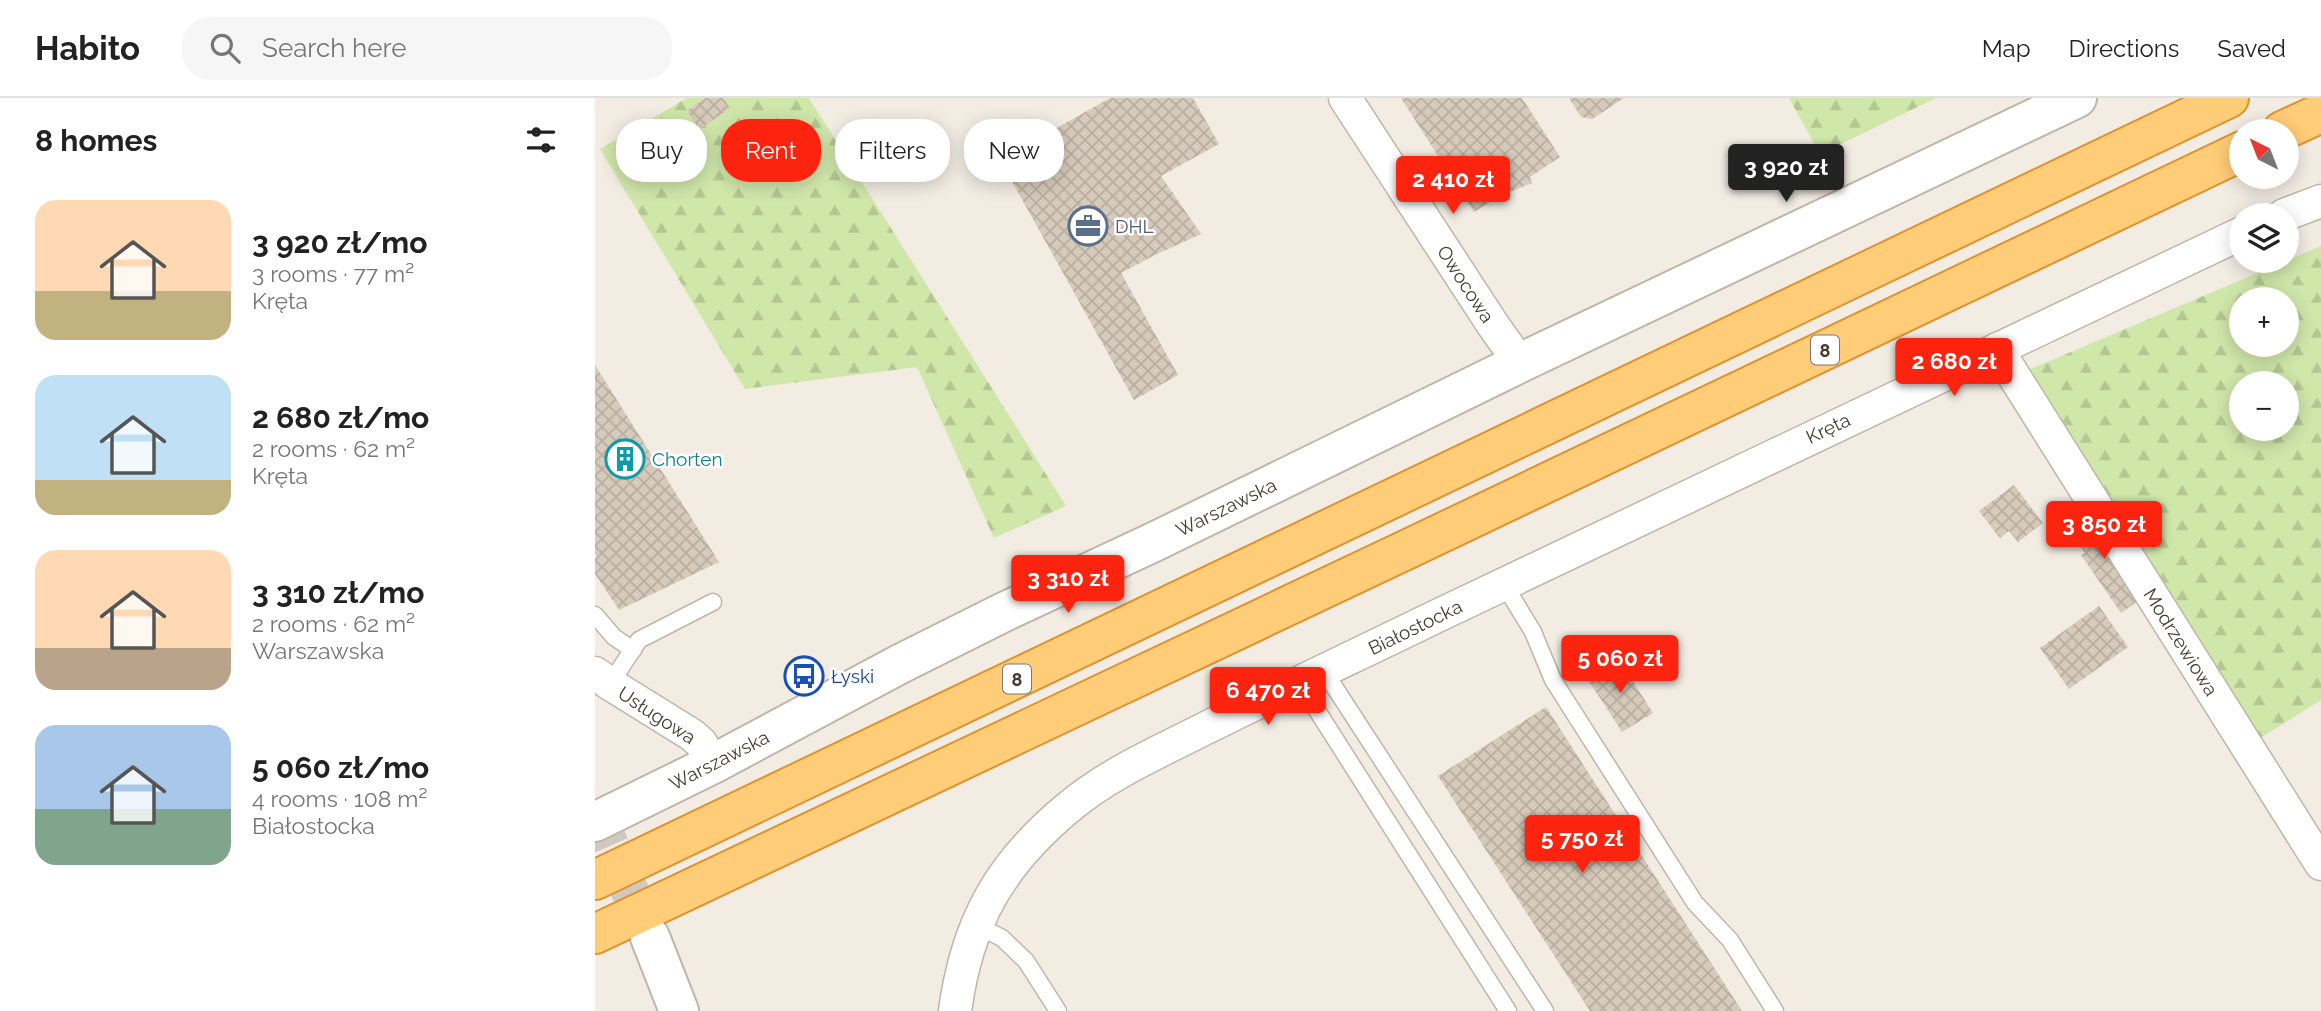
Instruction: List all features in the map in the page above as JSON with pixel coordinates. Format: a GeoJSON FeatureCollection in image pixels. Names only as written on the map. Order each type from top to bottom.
{"type":"FeatureCollection","features":[{"type":"Feature","properties":{"kind":"highway","name":"8"},"geometry":{"type":"LineString","coordinates":[[595,880],[2229,98]]}},
{"type":"Feature","properties":{"kind":"highway"},"geometry":{"type":"LineString","coordinates":[[2299,123],[2321,113]]}},
{"type":"Feature","properties":{"kind":"highway","name":"8"},"geometry":{"type":"LineString","coordinates":[[595,934],[1434,537],[2229,156]]}},
{"type":"Feature","properties":{"kind":"street","name":"Owocowa"},"geometry":{"type":"LineString","coordinates":[[1345,98],[1520,363]]}},
{"type":"Feature","properties":{"kind":"street","name":"Warszawska"},"geometry":{"type":"LineString","coordinates":[[595,822],[713,764],[1004,612],[2077,98]]}},
{"type":"Feature","properties":{"kind":"street"},"geometry":{"type":"LineString","coordinates":[[2299,209],[2321,201]]}},
{"type":"Feature","properties":{"kind":"street","name":"Kręta"},"geometry":{"type":"LineString","coordinates":[[1643,516],[2229,239]]}},
{"type":"Feature","properties":{"kind":"street","name":"Modrzewiowa"},"geometry":{"type":"LineString","coordinates":[[1997,349],[2321,864]]}},
{"type":"Feature","properties":{"kind":"street","name":"Białostocka"},"geometry":{"type":"LineString","coordinates":[[955,1011],[959,981],[976,925],[996,886],[1024,851],[1068,807],[1113,775],[1643,516]]}},
{"type":"Feature","properties":{"kind":"street","name":"Usługowa"},"geometry":{"type":"LineString","coordinates":[[602,678],[692,736],[701,743],[713,764]]}},
{"type":"Feature","properties":{"kind":"street"},"geometry":{"type":"LineString","coordinates":[[650,937],[679,1011]]}},
{"type":"Feature","properties":{"kind":"lane"},"geometry":{"type":"LineString","coordinates":[[1504,584],[1533,632],[1553,681],[1695,903],[1730,940],[1775,1011]]}},
{"type":"Feature","properties":{"kind":"lane"},"geometry":{"type":"LineString","coordinates":[[602,678],[639,640],[713,602]]}},
{"type":"Feature","properties":{"kind":"lane"},"geometry":{"type":"LineString","coordinates":[[595,615],[614,636],[633,649]]}},
{"type":"Feature","properties":{"kind":"lane"},"geometry":{"type":"LineString","coordinates":[[1311,676],[1508,1011]]}},
{"type":"Feature","properties":{"kind":"lane"},"geometry":{"type":"LineString","coordinates":[[1311,676],[1545,1011]]}},
{"type":"Feature","properties":{"kind":"lane"},"geometry":{"type":"LineString","coordinates":[[976,925],[1002,939],[1026,961],[1058,1011]]}},
{"type":"Feature","properties":{"kind":"green space"},"geometry":{"type":"Polygon","coordinates":[[[687,98],[809,98],[835,139],[835,182],[862,182],[1066,506],[994,538],[917,367],[745,389],[620,182],[707,182],[707,119],[651,119],[687,98]]]}},
{"type":"Feature","properties":{"kind":"green space"},"geometry":{"type":"Polygon","coordinates":[[[1789,98],[1936,98],[1820,154],[1789,98]]]}},
{"type":"Feature","properties":{"kind":"green space"},"geometry":{"type":"Polygon","coordinates":[[[616,140],[616,175],[600,149],[616,140]]]}},
{"type":"Feature","properties":{"kind":"green space"},"geometry":{"type":"Polygon","coordinates":[[[2321,246],[2321,700],[2249,745],[2026,371],[2257,273],[2299,273],[2299,255],[2321,246]]]}},
{"type":"Feature","properties":{"kind":"building"},"geometry":{"type":"Polygon","coordinates":[[[705,98],[723,98],[730,108],[707,124],[707,119],[693,119],[687,111],[705,98]]]}},
{"type":"Feature","properties":{"kind":"building","name":"DHL"},"geometry":{"type":"Polygon","coordinates":[[[1110,98],[1193,98],[1219,144],[1161,176],[1201,234],[1121,273],[1178,375],[1134,400],[1012,182],[1064,182],[1064,124],[1110,98]]]}},
{"type":"Feature","properties":{"kind":"building"},"geometry":{"type":"Polygon","coordinates":[[[1401,98],[1522,98],[1560,157],[1530,177],[1532,183],[1502,195],[1474,212],[1401,98]]]}},
{"type":"Feature","properties":{"kind":"building"},"geometry":{"type":"Polygon","coordinates":[[[1569,98],[1624,98],[1592,119],[1581,117],[1569,98]]]}},
{"type":"Feature","properties":{"kind":"building","name":"Chorten"},"geometry":{"type":"Polygon","coordinates":[[[595,365],[719,562],[619,610],[595,574],[595,365]]]}},
{"type":"Feature","properties":{"kind":"building"},"geometry":{"type":"Polygon","coordinates":[[[2014,485],[2043,523],[2018,542],[2009,531],[2000,538],[1979,511],[2014,485]]]}},
{"type":"Feature","properties":{"kind":"building"},"geometry":{"type":"Polygon","coordinates":[[[2084,506],[2145,596],[2121,613],[2081,555],[2085,553],[2063,521],[2084,506]]]}},
{"type":"Feature","properties":{"kind":"building"},"geometry":{"type":"Polygon","coordinates":[[[2099,606],[2128,647],[2069,689],[2040,648],[2099,606]]]}},
{"type":"Feature","properties":{"kind":"building"},"geometry":{"type":"Polygon","coordinates":[[[1618,658],[1653,713],[1622,732],[1587,678],[1618,658]]]}},
{"type":"Feature","properties":{"kind":"building"},"geometry":{"type":"Polygon","coordinates":[[[1546,707],[1742,1011],[1590,1011],[1438,776],[1546,707]]]}},
{"type":"Feature","properties":{"kind":"tunnel"},"geometry":{"type":"LineString","coordinates":[[595,811],[650,937]]}},
{"type":"Feature","properties":{"kind":"place","name":"DHL"},"geometry":{"type":"Point","coordinates":[1088,226]}},
{"type":"Feature","properties":{"kind":"place","name":"Chorten"},"geometry":{"type":"Point","coordinates":[625,459]}},
{"type":"Feature","properties":{"kind":"place","name":"Łyski"},"geometry":{"type":"Point","coordinates":[804,676]}}]}
